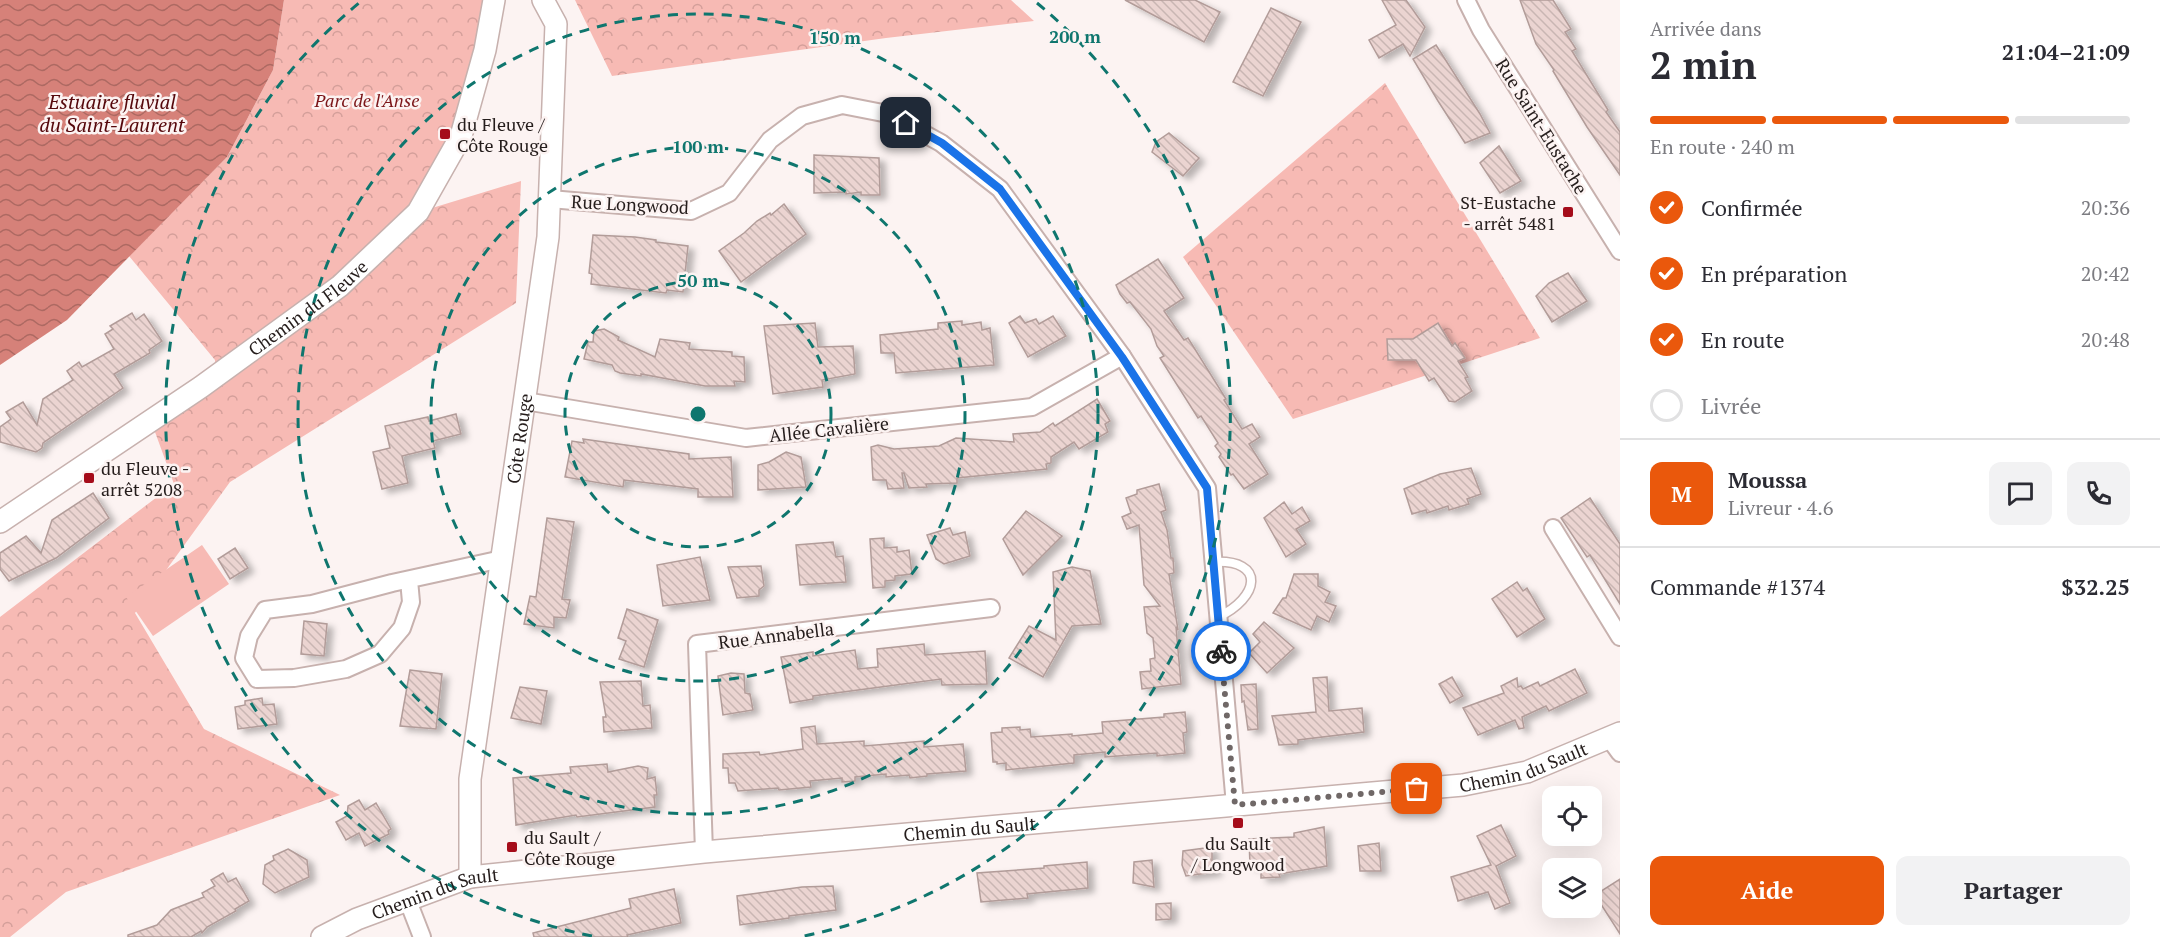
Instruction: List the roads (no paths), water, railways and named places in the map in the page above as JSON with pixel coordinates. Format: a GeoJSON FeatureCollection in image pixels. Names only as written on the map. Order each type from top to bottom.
{"type":"FeatureCollection","features":[{"type":"Feature","properties":{"kind":"street","name":"Chemin du Fleuve"},"geometry":{"type":"LineString","coordinates":[[0,522],[201,387],[340,286],[418,212],[460,136],[485,50],[494,0]]}},
{"type":"Feature","properties":{"kind":"street","name":"Côte Rouge"},"geometry":{"type":"LineString","coordinates":[[470,877],[470,779],[548,237],[556,24],[543,0]]}},
{"type":"Feature","properties":{"kind":"street","name":"Rue Saint-Eustache"},"geometry":{"type":"LineString","coordinates":[[1466,0],[1481,30],[1620,251]]}},
{"type":"Feature","properties":{"kind":"street","name":"Rue Longwood"},"geometry":{"type":"LineString","coordinates":[[550,199],[691,211],[729,193],[770,140],[802,116],[842,105],[888,114],[942,143],[1000,189],[1122,357],[1207,488],[1235,805]]}},
{"type":"Feature","properties":{"kind":"street","name":"Allée Cavalière"},"geometry":{"type":"LineString","coordinates":[[525,401],[746,438],[1032,407],[1122,357]]}},
{"type":"Feature","properties":{"kind":"street"},"geometry":{"type":"LineString","coordinates":[[1553,528],[1620,637]]}},
{"type":"Feature","properties":{"kind":"street"},"geometry":{"type":"LineString","coordinates":[[409,580],[411,602],[402,628],[380,654],[346,669],[285,678],[257,679],[243,658],[249,636],[265,610],[312,604],[409,580],[502,559]]}},
{"type":"Feature","properties":{"kind":"street","name":"Rue Annabella"},"geometry":{"type":"LineString","coordinates":[[704,852],[696,645],[991,608]]}},
{"type":"Feature","properties":{"kind":"street","name":"Chemin du Sault"},"geometry":{"type":"LineString","coordinates":[[322,937],[357,919],[470,877],[704,852],[1463,785],[1527,772],[1616,741]]}},
{"type":"Feature","properties":{"kind":"street"},"geometry":{"type":"LineString","coordinates":[[408,901],[422,937]]}},
{"type":"Feature","properties":{"kind":"lane"},"geometry":{"type":"LineString","coordinates":[[1214,562],[1227,561],[1242,567],[1251,576],[1252,588],[1245,599],[1231,611],[1218,617]]}},
{"type":"Feature","properties":{"kind":"water","name":"Estuaire fluvial du Saint-Laurent"},"geometry":{"type":"Polygon","coordinates":[[[0,0],[284,0],[273,70],[227,157],[67,320],[0,365],[0,0]]]}},
{"type":"Feature","properties":{"kind":"place","name":"du Fleuve / Côte Rouge"},"geometry":{"type":"Point","coordinates":[445,134]}},
{"type":"Feature","properties":{"kind":"place","name":"St-Eustache - arrêt 5481"},"geometry":{"type":"Point","coordinates":[1568,212]}},
{"type":"Feature","properties":{"kind":"place","name":"du Fleuve - arrêt 5208"},"geometry":{"type":"Point","coordinates":[89,478]}},
{"type":"Feature","properties":{"kind":"place","name":"du Sault / Longwood"},"geometry":{"type":"Point","coordinates":[1238,823]}},
{"type":"Feature","properties":{"kind":"place","name":"du Sault / Côte Rouge"},"geometry":{"type":"Point","coordinates":[512,847]}},
{"type":"Feature","properties":{"kind":"park label","name":"Parc de l'Anse"},"geometry":{"type":"Point","coordinates":[367,100]}}]}
